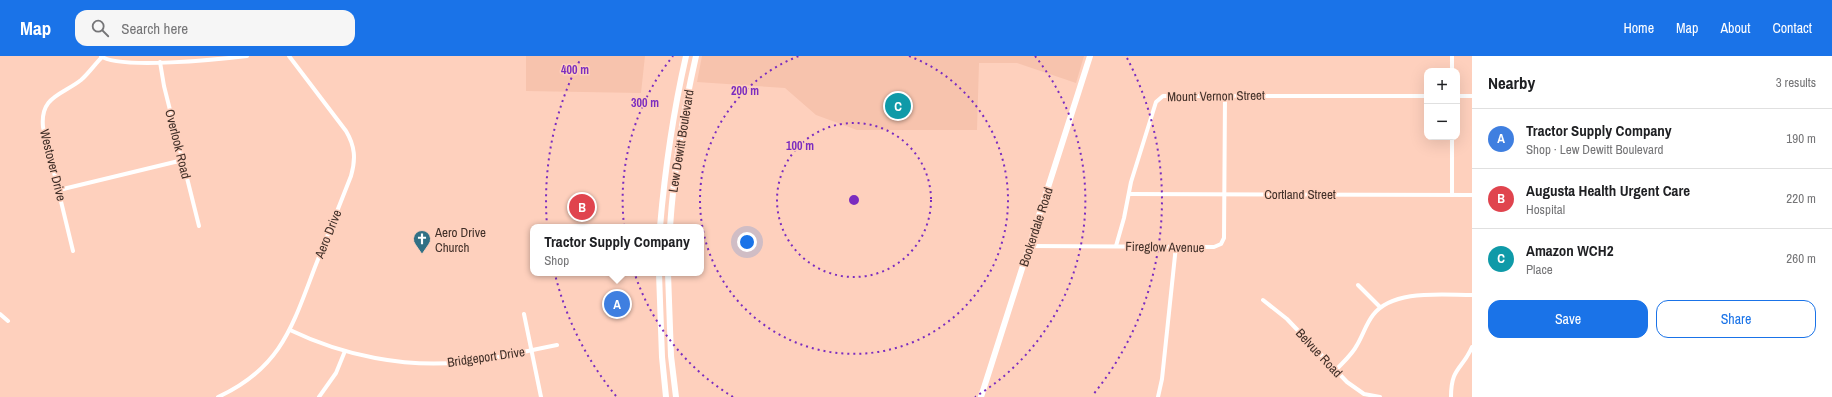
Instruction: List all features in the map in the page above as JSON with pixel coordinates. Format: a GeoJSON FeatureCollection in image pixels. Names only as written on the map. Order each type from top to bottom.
{"type":"FeatureCollection","features":[{"type":"Feature","properties":{"kind":"main road","name":"Lew Dewitt Boulevard"},"geometry":{"type":"LineString","coordinates":[[660,224],[664,176],[677,97],[686,56]]}},
{"type":"Feature","properties":{"kind":"main road","name":"Lew Dewitt Boulevard"},"geometry":{"type":"LineString","coordinates":[[670,224],[674,177],[686,100],[696,56]]}},
{"type":"Feature","properties":{"kind":"main road","name":"Bookerdale Road"},"geometry":{"type":"LineString","coordinates":[[981,397],[1090,56]]}},
{"type":"Feature","properties":{"kind":"main road"},"geometry":{"type":"LineString","coordinates":[[659,276],[662,357],[666,397]]}},
{"type":"Feature","properties":{"kind":"main road"},"geometry":{"type":"LineString","coordinates":[[668,276],[671,356],[676,397]]}},
{"type":"Feature","properties":{"kind":"street"},"geometry":{"type":"LineString","coordinates":[[102,57],[110,61],[160,62],[214,60],[247,56]]}},
{"type":"Feature","properties":{"kind":"street","name":"Aero Drive"},"geometry":{"type":"LineString","coordinates":[[218,397],[234,390],[254,376],[272,357],[290,330],[351,176],[355,156],[353,144],[346,131],[289,56]]}},
{"type":"Feature","properties":{"kind":"street"},"geometry":{"type":"LineString","coordinates":[[1452,56],[1452,68]]}},
{"type":"Feature","properties":{"kind":"street","name":"Westover Drive"},"geometry":{"type":"LineString","coordinates":[[74,251],[43,127],[44,110],[50,99],[82,79],[102,57]]}},
{"type":"Feature","properties":{"kind":"street","name":"Overlook Road"},"geometry":{"type":"LineString","coordinates":[[160,62],[164,86],[199,226]]}},
{"type":"Feature","properties":{"kind":"street","name":"Fireglow Avenue"},"geometry":{"type":"LineString","coordinates":[[1030,246],[1214,247],[1221,244],[1224,238],[1225,96]]}},
{"type":"Feature","properties":{"kind":"street","name":"Mount Vernon Street"},"geometry":{"type":"LineString","coordinates":[[1116,246],[1129,194],[1156,102],[1160,97],[1424,96]]}},
{"type":"Feature","properties":{"kind":"street"},"geometry":{"type":"LineString","coordinates":[[1460,96],[1472,96]]}},
{"type":"Feature","properties":{"kind":"street"},"geometry":{"type":"LineString","coordinates":[[1452,140],[1452,195]]}},
{"type":"Feature","properties":{"kind":"street"},"geometry":{"type":"LineString","coordinates":[[59,190],[183,160]]}},
{"type":"Feature","properties":{"kind":"street","name":"Cortland Street"},"geometry":{"type":"LineString","coordinates":[[1129,194],[1472,195]]}},
{"type":"Feature","properties":{"kind":"street"},"geometry":{"type":"LineString","coordinates":[[1158,397],[1162,379],[1176,246]]}},
{"type":"Feature","properties":{"kind":"street"},"geometry":{"type":"LineString","coordinates":[[1358,285],[1380,307]]}},
{"type":"Feature","properties":{"kind":"street"},"geometry":{"type":"LineString","coordinates":[[1335,371],[1357,346],[1372,316],[1380,307],[1394,300],[1405,297],[1431,295],[1472,295]]}},
{"type":"Feature","properties":{"kind":"street","name":"Belvue Road"},"geometry":{"type":"LineString","coordinates":[[1263,300],[1287,319],[1347,382],[1364,394],[1380,397]]}},
{"type":"Feature","properties":{"kind":"street"},"geometry":{"type":"LineString","coordinates":[[0,314],[8,322]]}},
{"type":"Feature","properties":{"kind":"street"},"geometry":{"type":"LineString","coordinates":[[524,314],[541,397]]}},
{"type":"Feature","properties":{"kind":"street","name":"Bridgeport Drive"},"geometry":{"type":"LineString","coordinates":[[290,330],[345,351],[393,361],[437,364],[472,361],[557,345]]}},
{"type":"Feature","properties":{"kind":"street"},"geometry":{"type":"LineString","coordinates":[[1451,397],[1451,386],[1454,373],[1472,347]]}},
{"type":"Feature","properties":{"kind":"street"},"geometry":{"type":"LineString","coordinates":[[319,397],[336,373],[345,351]]}},
{"type":"Feature","properties":{"kind":"shaded area"},"geometry":{"type":"Polygon","coordinates":[[[526,56],[645,56],[641,93],[526,91],[526,56]]]}},
{"type":"Feature","properties":{"kind":"shaded area"},"geometry":{"type":"Polygon","coordinates":[[[702,56],[1084,56],[1076,83],[1017,63],[979,63],[977,130],[857,130],[816,115],[785,88],[697,82],[702,56]]]}},
{"type":"Feature","properties":{"kind":"place","name":"Amazon WCH2"},"geometry":{"type":"Point","coordinates":[898,106]}},
{"type":"Feature","properties":{"kind":"place","name":"Augusta Health Urgent Care"},"geometry":{"type":"Point","coordinates":[582,207]}},
{"type":"Feature","properties":{"kind":"place","name":"Aero Drive Church"},"geometry":{"type":"Point","coordinates":[422,254]}},
{"type":"Feature","properties":{"kind":"place","name":"Tractor Supply Company"},"geometry":{"type":"Point","coordinates":[617,304]}}]}
